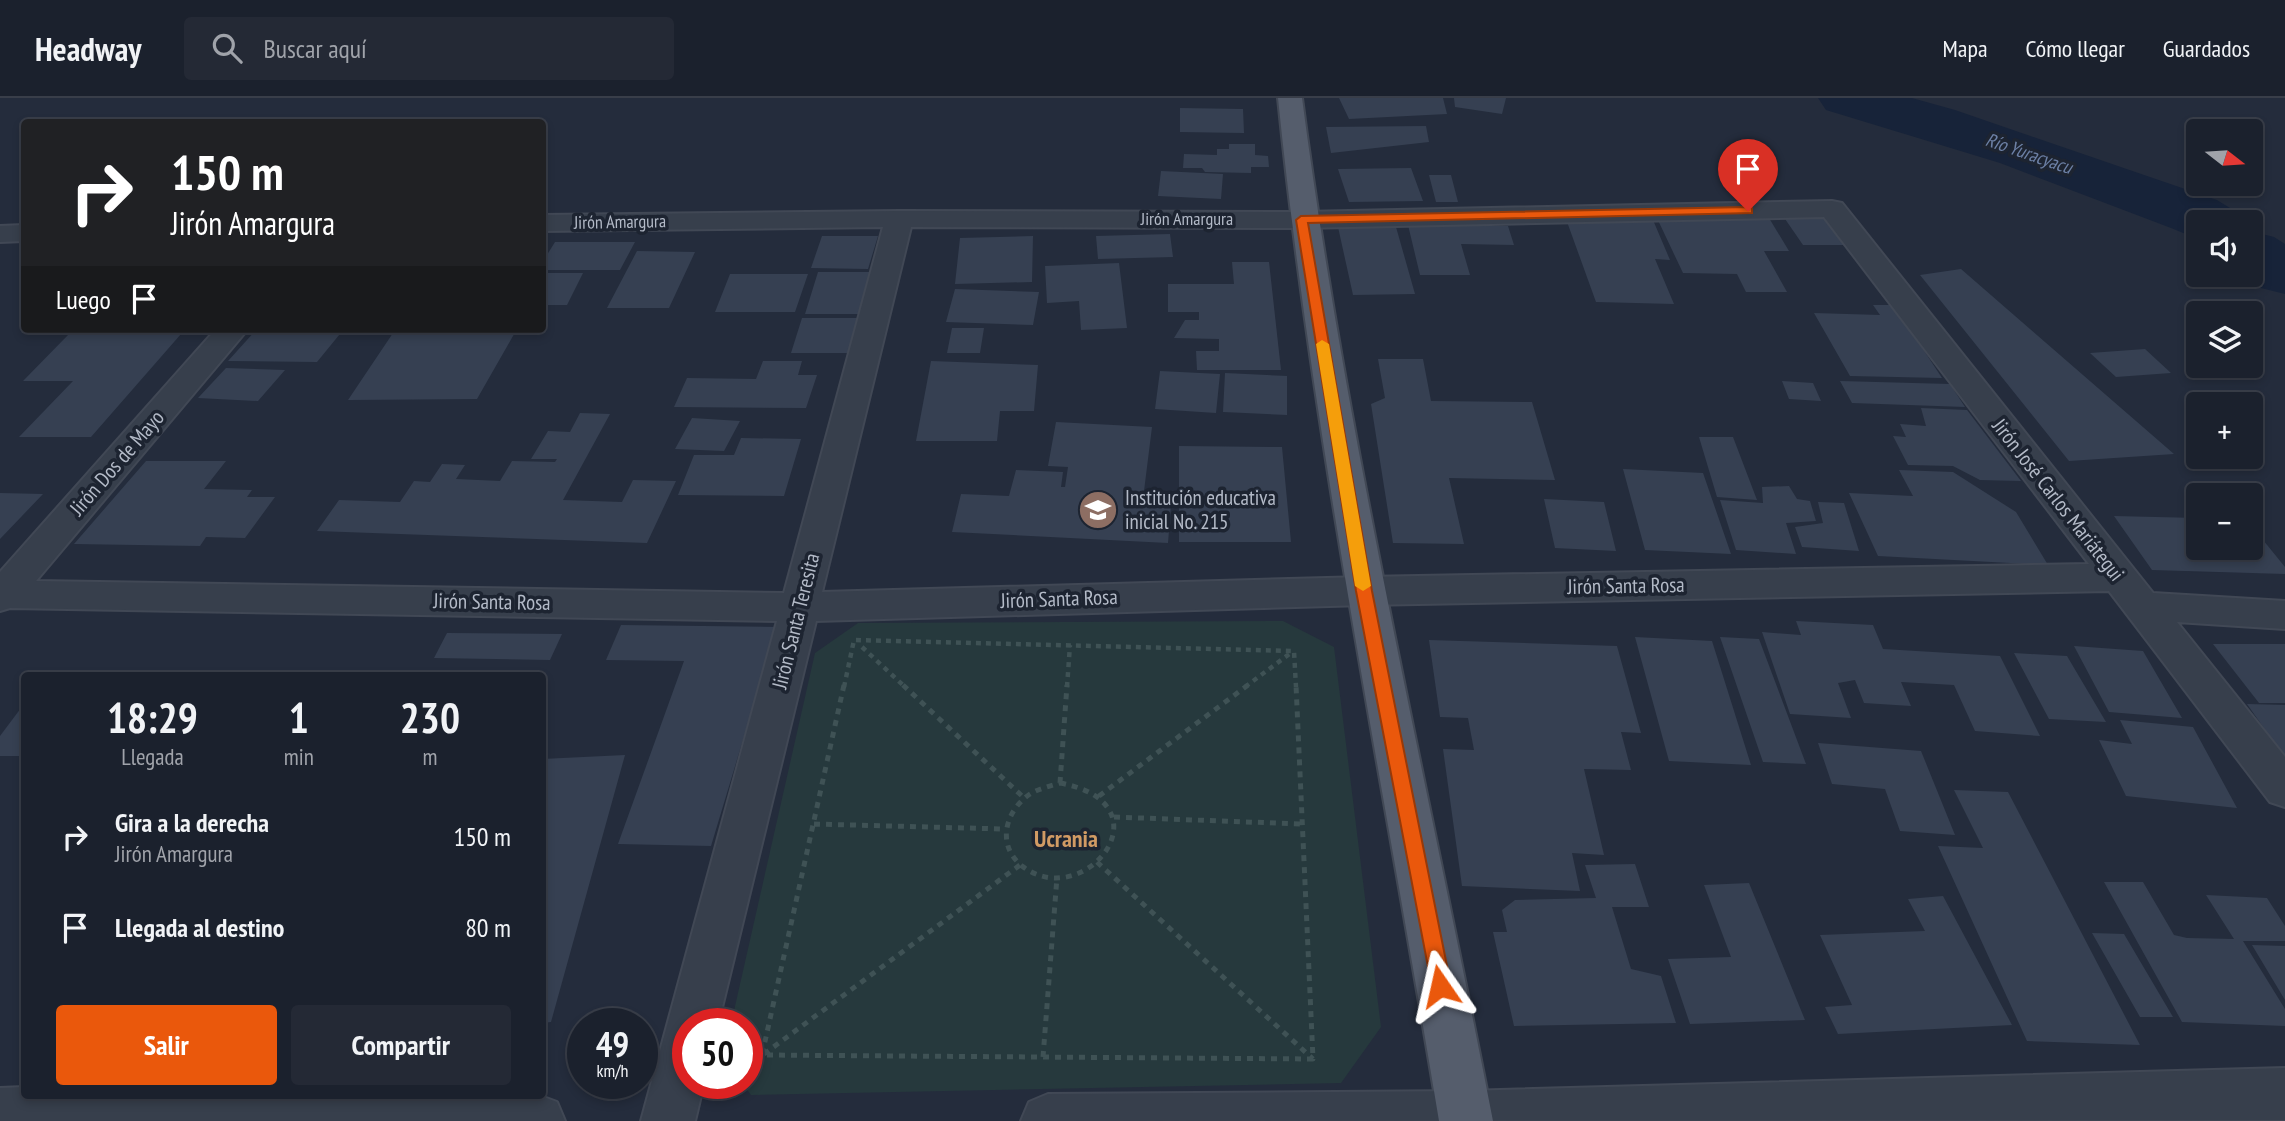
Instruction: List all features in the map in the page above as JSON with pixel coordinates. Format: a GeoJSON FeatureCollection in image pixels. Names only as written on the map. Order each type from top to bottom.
{"type":"FeatureCollection","features":[{"type":"Feature","properties":{"kind":"main road"},"geometry":{"type":"LineString","coordinates":[[1290,98],[1301,220],[1364,591],[1466,1119]]}},
{"type":"Feature","properties":{"kind":"street","name":"Jirón Amargura"},"geometry":{"type":"LineString","coordinates":[[546,223],[899,219],[1301,220],[1832,209]]}},
{"type":"Feature","properties":{"kind":"street","name":"Jirón José Carlos Mariátegui"},"geometry":{"type":"LineString","coordinates":[[1832,209],[2285,789]]}},
{"type":"Feature","properties":{"kind":"street","name":"Jirón Santa Teresita"},"geometry":{"type":"LineString","coordinates":[[697,1008],[899,219]]}},
{"type":"Feature","properties":{"kind":"street"},"geometry":{"type":"LineString","coordinates":[[0,234],[21,233]]}},
{"type":"Feature","properties":{"kind":"street","name":"Jirón Dos de Mayo"},"geometry":{"type":"LineString","coordinates":[[1,595],[230,333]]}},
{"type":"Feature","properties":{"kind":"street","name":"Jirón Santa Rosa"},"geometry":{"type":"LineString","coordinates":[[1,595],[799,607],[1364,591],[2117,577]]}},
{"type":"Feature","properties":{"kind":"street"},"geometry":{"type":"LineString","coordinates":[[2142,606],[2285,615]]}},
{"type":"Feature","properties":{"kind":"street"},"geometry":{"type":"LineString","coordinates":[[1048,1121],[1466,1119],[2285,1094]]}},
{"type":"Feature","properties":{"kind":"street"},"geometry":{"type":"LineString","coordinates":[[668,1121],[674,1099]]}},
{"type":"Feature","properties":{"kind":"street"},"geometry":{"type":"LineString","coordinates":[[0,1114],[125,1112],[538,1121]]}},
{"type":"Feature","properties":{"kind":"path"},"geometry":{"type":"LineString","coordinates":[[854,640],[1294,651]]}},
{"type":"Feature","properties":{"kind":"path"},"geometry":{"type":"LineString","coordinates":[[854,640],[1023,796]]}},
{"type":"Feature","properties":{"kind":"path"},"geometry":{"type":"LineString","coordinates":[[763,1051],[854,640]]}},
{"type":"Feature","properties":{"kind":"path"},"geometry":{"type":"LineString","coordinates":[[1060,783],[1070,645]]}},
{"type":"Feature","properties":{"kind":"path"},"geometry":{"type":"LineString","coordinates":[[1099,796],[1294,651]]}},
{"type":"Feature","properties":{"kind":"path"},"geometry":{"type":"LineString","coordinates":[[1294,651],[1313,1059]]}},
{"type":"Feature","properties":{"kind":"path"},"geometry":{"type":"LineString","coordinates":[[1060,783],[1078,785],[1107,802],[1114,817],[1114,837],[1105,856],[1087,871],[1057,877],[1040,876],[1020,865],[1007,848],[1004,829],[1010,811],[1023,796],[1041,787],[1060,783]]}},
{"type":"Feature","properties":{"kind":"path"},"geometry":{"type":"LineString","coordinates":[[1114,817],[1302,824]]}},
{"type":"Feature","properties":{"kind":"path"},"geometry":{"type":"LineString","coordinates":[[814,824],[1004,829]]}},
{"type":"Feature","properties":{"kind":"path"},"geometry":{"type":"LineString","coordinates":[[1097,862],[1313,1059]]}},
{"type":"Feature","properties":{"kind":"path"},"geometry":{"type":"LineString","coordinates":[[763,1054],[1020,865]]}},
{"type":"Feature","properties":{"kind":"path"},"geometry":{"type":"LineString","coordinates":[[1043,1058],[1057,877]]}},
{"type":"Feature","properties":{"kind":"path"},"geometry":{"type":"LineString","coordinates":[[763,1055],[1313,1059]]}},
{"type":"Feature","properties":{"kind":"green space"},"geometry":{"type":"Polygon","coordinates":[[[1283,621],[1334,647],[1381,1027],[1341,1083],[763,1095],[763,1008],[735,1008],[815,653],[858,623],[1283,621]]]}},
{"type":"Feature","properties":{"kind":"building"},"geometry":{"type":"Polygon","coordinates":[[[1339,98],[1443,98],[1447,114],[1349,119],[1339,98]]]}},
{"type":"Feature","properties":{"kind":"building"},"geometry":{"type":"Polygon","coordinates":[[[1454,98],[1506,98],[1502,114],[1455,107],[1454,98]]]}},
{"type":"Feature","properties":{"kind":"building"},"geometry":{"type":"Polygon","coordinates":[[[1180,108],[1243,109],[1244,133],[1180,132],[1180,108]]]}},
{"type":"Feature","properties":{"kind":"building"},"geometry":{"type":"Polygon","coordinates":[[[1426,126],[1429,142],[1331,153],[1326,127],[1426,126]]]}},
{"type":"Feature","properties":{"kind":"building"},"geometry":{"type":"Polygon","coordinates":[[[1229,144],[1255,144],[1255,155],[1268,156],[1269,167],[1251,167],[1251,173],[1205,172],[1202,168],[1183,168],[1184,154],[1217,155],[1217,149],[1229,149],[1229,144]]]}},
{"type":"Feature","properties":{"kind":"building"},"geometry":{"type":"Polygon","coordinates":[[[1411,168],[1423,201],[1349,202],[1338,169],[1411,168]]]}},
{"type":"Feature","properties":{"kind":"building"},"geometry":{"type":"Polygon","coordinates":[[[1161,171],[1223,174],[1221,199],[1158,196],[1161,171]]]}},
{"type":"Feature","properties":{"kind":"building"},"geometry":{"type":"Polygon","coordinates":[[[1429,175],[1451,175],[1458,202],[1436,202],[1429,175]]]}},
{"type":"Feature","properties":{"kind":"building"},"geometry":{"type":"Polygon","coordinates":[[[1656,216],[1769,218],[1789,251],[1764,251],[1787,292],[1746,292],[1737,274],[1683,273],[1656,216]]]}},
{"type":"Feature","properties":{"kind":"building"},"geometry":{"type":"Polygon","coordinates":[[[1783,216],[1823,216],[1844,245],[1803,245],[1783,216]]]}},
{"type":"Feature","properties":{"kind":"building"},"geometry":{"type":"Polygon","coordinates":[[[1566,219],[1653,220],[1670,260],[1655,259],[1674,304],[1596,302],[1566,219]]]}},
{"type":"Feature","properties":{"kind":"building"},"geometry":{"type":"Polygon","coordinates":[[[1408,225],[1508,226],[1514,245],[1461,244],[1470,275],[1420,275],[1408,225]]]}},
{"type":"Feature","properties":{"kind":"building"},"geometry":{"type":"Polygon","coordinates":[[[1338,227],[1396,227],[1415,294],[1353,295],[1338,227]]]}},
{"type":"Feature","properties":{"kind":"building"},"geometry":{"type":"Polygon","coordinates":[[[1170,234],[1173,257],[1098,259],[1096,236],[1170,234]]]}},
{"type":"Feature","properties":{"kind":"building"},"geometry":{"type":"Polygon","coordinates":[[[822,236],[878,236],[868,269],[811,268],[822,236]]]}},
{"type":"Feature","properties":{"kind":"building"},"geometry":{"type":"Polygon","coordinates":[[[1033,236],[1032,282],[955,284],[960,238],[1033,236]]]}},
{"type":"Feature","properties":{"kind":"building"},"geometry":{"type":"Polygon","coordinates":[[[555,242],[635,242],[620,270],[546,270],[546,257],[555,242]]]}},
{"type":"Feature","properties":{"kind":"building"},"geometry":{"type":"Polygon","coordinates":[[[637,251],[695,252],[669,308],[607,308],[637,251]]]}},
{"type":"Feature","properties":{"kind":"building"},"geometry":{"type":"Polygon","coordinates":[[[1232,262],[1269,262],[1281,370],[1197,370],[1196,351],[1219,351],[1219,339],[1174,338],[1185,320],[1199,320],[1199,312],[1168,312],[1168,284],[1234,284],[1232,262]]]}},
{"type":"Feature","properties":{"kind":"building"},"geometry":{"type":"Polygon","coordinates":[[[1119,263],[1127,328],[1081,330],[1079,301],[1047,303],[1045,266],[1119,263]]]}},
{"type":"Feature","properties":{"kind":"building"},"geometry":{"type":"Polygon","coordinates":[[[1961,269],[2174,454],[2069,461],[1920,275],[1961,269]]]}},
{"type":"Feature","properties":{"kind":"building"},"geometry":{"type":"Polygon","coordinates":[[[818,272],[871,272],[860,314],[805,314],[818,272]]]}},
{"type":"Feature","properties":{"kind":"building"},"geometry":{"type":"Polygon","coordinates":[[[546,273],[583,273],[567,305],[546,305],[546,273]]]}},
{"type":"Feature","properties":{"kind":"building"},"geometry":{"type":"Polygon","coordinates":[[[730,274],[808,274],[795,312],[715,312],[730,274]]]}},
{"type":"Feature","properties":{"kind":"building"},"geometry":{"type":"Polygon","coordinates":[[[955,289],[1039,292],[1033,325],[946,322],[955,289]]]}},
{"type":"Feature","properties":{"kind":"building"},"geometry":{"type":"Polygon","coordinates":[[[1873,305],[1894,305],[1942,378],[1850,376],[1814,313],[1880,315],[1873,305]]]}},
{"type":"Feature","properties":{"kind":"building"},"geometry":{"type":"Polygon","coordinates":[[[802,318],[860,318],[850,353],[791,353],[802,318]]]}},
{"type":"Feature","properties":{"kind":"building"},"geometry":{"type":"Polygon","coordinates":[[[952,328],[984,328],[980,353],[947,353],[952,328]]]}},
{"type":"Feature","properties":{"kind":"building"},"geometry":{"type":"Polygon","coordinates":[[[253,333],[341,333],[317,362],[228,361],[253,333]]]}},
{"type":"Feature","properties":{"kind":"building"},"geometry":{"type":"Polygon","coordinates":[[[393,333],[515,333],[477,399],[348,400],[393,333]]]}},
{"type":"Feature","properties":{"kind":"building"},"geometry":{"type":"Polygon","coordinates":[[[181,334],[91,437],[19,437],[73,381],[23,381],[68,335],[181,334]]]}},
{"type":"Feature","properties":{"kind":"building"},"geometry":{"type":"Polygon","coordinates":[[[2145,349],[2171,373],[2116,377],[2090,353],[2145,349]]]}},
{"type":"Feature","properties":{"kind":"building"},"geometry":{"type":"Polygon","coordinates":[[[1378,359],[1423,359],[1431,401],[1532,402],[1555,480],[1449,478],[1464,544],[1393,543],[1371,404],[1385,398],[1378,359]]]}},
{"type":"Feature","properties":{"kind":"building"},"geometry":{"type":"Polygon","coordinates":[[[763,361],[802,361],[798,375],[817,375],[806,408],[674,407],[687,378],[756,379],[763,361]]]}},
{"type":"Feature","properties":{"kind":"building"},"geometry":{"type":"Polygon","coordinates":[[[931,361],[1038,365],[1034,411],[1000,411],[997,441],[916,441],[931,361]]]}},
{"type":"Feature","properties":{"kind":"building"},"geometry":{"type":"Polygon","coordinates":[[[226,368],[285,370],[258,401],[198,398],[226,368]]]}},
{"type":"Feature","properties":{"kind":"building"},"geometry":{"type":"Polygon","coordinates":[[[1160,371],[1220,374],[1216,413],[1155,409],[1160,371]]]}},
{"type":"Feature","properties":{"kind":"building"},"geometry":{"type":"Polygon","coordinates":[[[1225,373],[1287,376],[1287,415],[1223,412],[1225,373]]]}},
{"type":"Feature","properties":{"kind":"building"},"geometry":{"type":"Polygon","coordinates":[[[1782,381],[1813,383],[1821,401],[1789,399],[1782,381]]]}},
{"type":"Feature","properties":{"kind":"building"},"geometry":{"type":"Polygon","coordinates":[[[1840,381],[1950,384],[1965,407],[1852,403],[1840,381]]]}},
{"type":"Feature","properties":{"kind":"building"},"geometry":{"type":"Polygon","coordinates":[[[1921,408],[1967,410],[2021,481],[1980,480],[1953,466],[1908,465],[1893,436],[1906,437],[1900,424],[1926,426],[1921,408]]]}},
{"type":"Feature","properties":{"kind":"building"},"geometry":{"type":"Polygon","coordinates":[[[580,413],[610,414],[563,500],[622,502],[633,480],[676,481],[647,543],[317,531],[339,500],[400,502],[414,481],[430,482],[442,464],[465,465],[456,479],[500,481],[512,461],[555,462],[557,459],[531,459],[548,431],[570,432],[580,413]]]}},
{"type":"Feature","properties":{"kind":"building"},"geometry":{"type":"Polygon","coordinates":[[[692,418],[740,421],[724,451],[675,449],[692,418]]]}},
{"type":"Feature","properties":{"kind":"building"},"geometry":{"type":"Polygon","coordinates":[[[1056,422],[1152,427],[1144,491],[1172,493],[1168,543],[952,532],[961,494],[1009,496],[1016,470],[1063,472],[1061,487],[1065,487],[1068,467],[1048,466],[1056,422]]]}},
{"type":"Feature","properties":{"kind":"building"},"geometry":{"type":"Polygon","coordinates":[[[1699,437],[1733,437],[1757,500],[1717,497],[1699,437]]]}},
{"type":"Feature","properties":{"kind":"building"},"geometry":{"type":"Polygon","coordinates":[[[741,438],[801,439],[784,496],[678,495],[694,455],[734,455],[741,438]]]}},
{"type":"Feature","properties":{"kind":"building"},"geometry":{"type":"Polygon","coordinates":[[[1179,446],[1282,447],[1291,542],[1179,542],[1179,446]]]}},
{"type":"Feature","properties":{"kind":"building"},"geometry":{"type":"Polygon","coordinates":[[[146,461],[226,461],[204,489],[252,490],[247,497],[275,497],[245,538],[206,537],[200,546],[74,544],[146,461]]]}},
{"type":"Feature","properties":{"kind":"building"},"geometry":{"type":"Polygon","coordinates":[[[1623,469],[1703,473],[1731,554],[1645,550],[1623,469]]]}},
{"type":"Feature","properties":{"kind":"building"},"geometry":{"type":"Polygon","coordinates":[[[1899,470],[1953,472],[2016,512],[2048,565],[1878,556],[1849,493],[1913,496],[1899,470]]]}},
{"type":"Feature","properties":{"kind":"building"},"geometry":{"type":"Polygon","coordinates":[[[1789,486],[1797,499],[1810,501],[1816,521],[1786,523],[1796,554],[1736,550],[1720,500],[1763,503],[1762,487],[1789,486]]]}},
{"type":"Feature","properties":{"kind":"building"},"geometry":{"type":"Polygon","coordinates":[[[0,493],[43,494],[0,539],[0,493]]]}},
{"type":"Feature","properties":{"kind":"building"},"geometry":{"type":"Polygon","coordinates":[[[1544,499],[1604,502],[1616,551],[1555,548],[1544,499]]]}},
{"type":"Feature","properties":{"kind":"building"},"geometry":{"type":"Polygon","coordinates":[[[1818,502],[1844,503],[1859,551],[1802,547],[1795,527],[1823,523],[1818,502]]]}},
{"type":"Feature","properties":{"kind":"building"},"geometry":{"type":"Polygon","coordinates":[[[2114,516],[2186,518],[2186,560],[2263,560],[2263,540],[2285,567],[2285,574],[2152,570],[2114,516]]]}},
{"type":"Feature","properties":{"kind":"building"},"geometry":{"type":"Polygon","coordinates":[[[1796,621],[1873,625],[1883,649],[2000,656],[2040,736],[1975,731],[1954,685],[1901,682],[1911,706],[1864,703],[1855,680],[1838,683],[1851,718],[1790,714],[1762,632],[1801,635],[1796,621]]]}},
{"type":"Feature","properties":{"kind":"building"},"geometry":{"type":"Polygon","coordinates":[[[621,625],[777,627],[711,846],[618,844],[684,661],[606,660],[621,625]]]}},
{"type":"Feature","properties":{"kind":"building"},"geometry":{"type":"Polygon","coordinates":[[[447,633],[562,634],[550,660],[434,658],[447,633]]]}},
{"type":"Feature","properties":{"kind":"building"},"geometry":{"type":"Polygon","coordinates":[[[1635,637],[1712,641],[1751,765],[1669,761],[1635,637]]]}},
{"type":"Feature","properties":{"kind":"building"},"geometry":{"type":"Polygon","coordinates":[[[1720,637],[1759,639],[1806,764],[1763,762],[1720,637]]]}},
{"type":"Feature","properties":{"kind":"building"},"geometry":{"type":"Polygon","coordinates":[[[1429,640],[1617,646],[1641,733],[1621,732],[1631,770],[1584,769],[1604,855],[1572,853],[1580,891],[1462,886],[1443,749],[1474,750],[1468,718],[1440,717],[1429,640]]]}},
{"type":"Feature","properties":{"kind":"building"},"geometry":{"type":"Polygon","coordinates":[[[2213,644],[2285,644],[2285,703],[2259,703],[2213,644]]]}},
{"type":"Feature","properties":{"kind":"building"},"geometry":{"type":"Polygon","coordinates":[[[2074,646],[2143,651],[2182,718],[2109,712],[2074,646]]]}},
{"type":"Feature","properties":{"kind":"building"},"geometry":{"type":"Polygon","coordinates":[[[2014,653],[2067,656],[2106,722],[2049,719],[2014,653]]]}},
{"type":"Feature","properties":{"kind":"building"},"geometry":{"type":"Polygon","coordinates":[[[2247,704],[2285,705],[2285,758],[2247,704]]]}},
{"type":"Feature","properties":{"kind":"building"},"geometry":{"type":"Polygon","coordinates":[[[21,708],[21,756],[0,756],[0,736],[21,708]]]}},
{"type":"Feature","properties":{"kind":"building"},"geometry":{"type":"Polygon","coordinates":[[[2120,720],[2193,727],[2237,808],[2126,796],[2099,740],[2132,744],[2120,720]]]}},
{"type":"Feature","properties":{"kind":"building"},"geometry":{"type":"Polygon","coordinates":[[[1818,743],[1921,751],[1955,835],[1900,831],[1885,789],[1832,784],[1818,743]]]}},
{"type":"Feature","properties":{"kind":"building"},"geometry":{"type":"Polygon","coordinates":[[[625,755],[551,1022],[546,1023],[546,759],[625,755]]]}},
{"type":"Feature","properties":{"kind":"building"},"geometry":{"type":"Polygon","coordinates":[[[1954,790],[2008,792],[2140,1045],[2027,1041],[1938,846],[1983,848],[1954,790]]]}},
{"type":"Feature","properties":{"kind":"building"},"geometry":{"type":"Polygon","coordinates":[[[1635,864],[1649,907],[1612,907],[1631,969],[1661,976],[1676,1023],[1514,1026],[1493,932],[1507,932],[1502,910],[1515,900],[1596,898],[1585,865],[1635,864]]]}},
{"type":"Feature","properties":{"kind":"building"},"geometry":{"type":"Polygon","coordinates":[[[2104,882],[2143,882],[2174,935],[2187,938],[2234,939],[2206,895],[2267,898],[2285,926],[2285,941],[2243,941],[2285,1009],[2285,1026],[2182,1022],[2104,882]]]}},
{"type":"Feature","properties":{"kind":"building"},"geometry":{"type":"Polygon","coordinates":[[[1749,883],[1805,1020],[1690,1024],[1668,959],[1731,957],[1704,885],[1749,883]]]}},
{"type":"Feature","properties":{"kind":"building"},"geometry":{"type":"Polygon","coordinates":[[[1943,896],[2012,1025],[1838,1034],[1825,1007],[1852,1005],[1820,935],[1925,931],[1908,899],[1943,896]]]}},
{"type":"Feature","properties":{"kind":"building"},"geometry":{"type":"Polygon","coordinates":[[[2092,933],[2124,934],[2173,1017],[2140,1017],[2092,933]]]}},
{"type":"Feature","properties":{"kind":"building"},"geometry":{"type":"Polygon","coordinates":[[[2252,945],[2285,946],[2285,1000],[2252,945]]]}},
{"type":"Feature","properties":{"kind":"waterway","name":"Río Yuracyacu"},"geometry":{"type":"LineString","coordinates":[[1846,98],[2022,151],[2186,211]]}},
{"type":"Feature","properties":{"kind":"waterway","name":"Río Yuracyacu"},"geometry":{"type":"LineString","coordinates":[[2263,260],[2285,274]]}},
{"type":"Feature","properties":{"kind":"slow traffic"},"geometry":{"type":"LineString","coordinates":[[1322,344],[1363,586]]}},
{"type":"Feature","properties":{"kind":"place","name":"Institución educativa inicial No. 215"},"geometry":{"type":"Point","coordinates":[1098,510]}},
{"type":"Feature","properties":{"kind":"district","name":"Ucrania"},"geometry":{"type":"Point","coordinates":[1066,839]}},
{"type":"Feature","properties":{"kind":"route"},"geometry":{"type":"LineString","coordinates":[[1440,986],[1364,591],[1301,220],[1748,211]]}}]}
